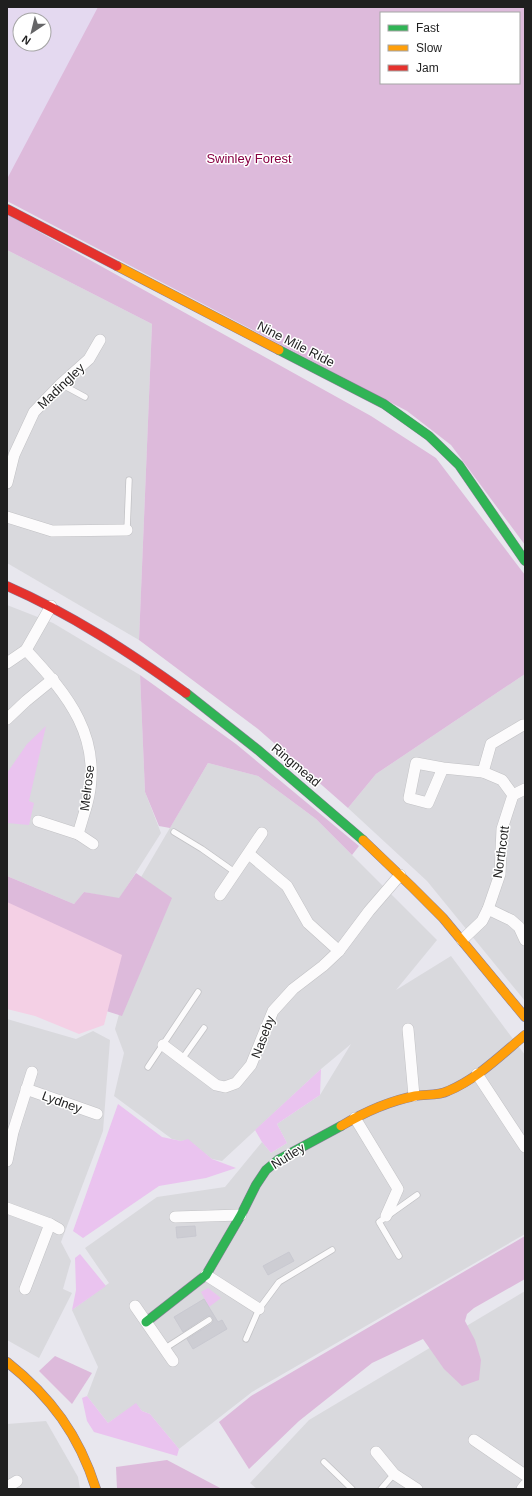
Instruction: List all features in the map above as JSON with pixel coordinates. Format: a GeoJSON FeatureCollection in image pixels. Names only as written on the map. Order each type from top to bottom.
{"type":"FeatureCollection","features":[{"type":"Feature","properties":{"kind":"street","name":"Nine Mile Ride"},"geometry":{"type":"LineString","coordinates":[[7,209],[384,404],[429,436],[459,465],[525,561]]}},
{"type":"Feature","properties":{"kind":"street","name":"Madingley"},"geometry":{"type":"LineString","coordinates":[[7,483],[10,454],[34,412],[61,384],[89,359],[100,340]]}},
{"type":"Feature","properties":{"kind":"street"},"geometry":{"type":"LineString","coordinates":[[7,517],[52,531],[127,530]]}},
{"type":"Feature","properties":{"kind":"street","name":"Ringmead"},"geometry":{"type":"LineString","coordinates":[[7,586],[51,606],[148,665],[192,696],[344,821],[431,905],[462,940],[525,1017]]}},
{"type":"Feature","properties":{"kind":"street"},"geometry":{"type":"LineString","coordinates":[[7,663],[26,650],[51,606]]}},
{"type":"Feature","properties":{"kind":"street","name":"Melrose"},"geometry":{"type":"LineString","coordinates":[[26,650],[53,679],[72,705],[85,734],[90,755],[90,779],[87,803],[78,834]]}},
{"type":"Feature","properties":{"kind":"street"},"geometry":{"type":"LineString","coordinates":[[7,719],[53,679]]}},
{"type":"Feature","properties":{"kind":"street"},"geometry":{"type":"LineString","coordinates":[[483,772],[491,744],[523,724],[525,725]]}},
{"type":"Feature","properties":{"kind":"street"},"geometry":{"type":"LineString","coordinates":[[443,768],[483,772],[502,780],[514,796],[525,789]]}},
{"type":"Feature","properties":{"kind":"street","name":"Northcott"},"geometry":{"type":"LineString","coordinates":[[462,940],[482,921],[488,909],[500,874],[502,829],[514,796]]}},
{"type":"Feature","properties":{"kind":"street"},"geometry":{"type":"LineString","coordinates":[[38,821],[78,834],[93,844]]}},
{"type":"Feature","properties":{"kind":"street"},"geometry":{"type":"LineString","coordinates":[[220,895],[262,833]]}},
{"type":"Feature","properties":{"kind":"street"},"geometry":{"type":"LineString","coordinates":[[249,854],[287,886],[308,923],[338,951]]}},
{"type":"Feature","properties":{"kind":"street","name":"Naseby"},"geometry":{"type":"LineString","coordinates":[[163,1045],[216,1085],[226,1087],[236,1083],[252,1066],[273,1011],[293,989],[323,966],[338,951],[369,911],[400,875]]}},
{"type":"Feature","properties":{"kind":"street"},"geometry":{"type":"LineString","coordinates":[[488,909],[511,920],[519,927],[525,940]]}},
{"type":"Feature","properties":{"kind":"street"},"geometry":{"type":"LineString","coordinates":[[408,1028],[414,1096]]}},
{"type":"Feature","properties":{"kind":"street","name":"Nutley"},"geometry":{"type":"LineString","coordinates":[[146,1322],[206,1275],[241,1215],[256,1185],[266,1170],[278,1160],[355,1118],[390,1103],[414,1096],[447,1092],[477,1074],[525,1035]]}},
{"type":"Feature","properties":{"kind":"street","name":"Lydney"},"geometry":{"type":"LineString","coordinates":[[7,1161],[10,1131],[32,1072]]}},
{"type":"Feature","properties":{"kind":"street"},"geometry":{"type":"LineString","coordinates":[[477,1074],[525,1147]]}},
{"type":"Feature","properties":{"kind":"street","name":"Lydney"},"geometry":{"type":"LineString","coordinates":[[26,1089],[97,1114]]}},
{"type":"Feature","properties":{"kind":"street"},"geometry":{"type":"LineString","coordinates":[[355,1118],[398,1189],[386,1216]]}},
{"type":"Feature","properties":{"kind":"street"},"geometry":{"type":"LineString","coordinates":[[7,1208],[54,1226],[25,1289]]}},
{"type":"Feature","properties":{"kind":"street"},"geometry":{"type":"LineString","coordinates":[[175,1217],[241,1215]]}},
{"type":"Feature","properties":{"kind":"street"},"geometry":{"type":"LineString","coordinates":[[206,1275],[259,1308]]}},
{"type":"Feature","properties":{"kind":"street"},"geometry":{"type":"LineString","coordinates":[[135,1306],[173,1361]]}},
{"type":"Feature","properties":{"kind":"street"},"geometry":{"type":"LineString","coordinates":[[7,1362],[35,1385],[65,1421],[83,1454],[96,1489]]}},
{"type":"Feature","properties":{"kind":"street"},"geometry":{"type":"LineString","coordinates":[[474,1440],[525,1475]]}},
{"type":"Feature","properties":{"kind":"street"},"geometry":{"type":"LineString","coordinates":[[376,1452],[394,1474],[417,1489]]}},
{"type":"Feature","properties":{"kind":"street"},"geometry":{"type":"LineString","coordinates":[[522,1489],[525,1485]]}},
{"type":"Feature","properties":{"kind":"lane"},"geometry":{"type":"LineString","coordinates":[[61,384],[85,397]]}},
{"type":"Feature","properties":{"kind":"lane"},"geometry":{"type":"LineString","coordinates":[[127,530],[129,480]]}},
{"type":"Feature","properties":{"kind":"lane"},"geometry":{"type":"LineString","coordinates":[[174,832],[202,849],[236,873]]}},
{"type":"Feature","properties":{"kind":"lane"},"geometry":{"type":"LineString","coordinates":[[148,1067],[198,992]]}},
{"type":"Feature","properties":{"kind":"lane"},"geometry":{"type":"LineString","coordinates":[[182,1059],[204,1028]]}},
{"type":"Feature","properties":{"kind":"lane"},"geometry":{"type":"LineString","coordinates":[[399,1256],[379,1222],[417,1195]]}},
{"type":"Feature","properties":{"kind":"lane"},"geometry":{"type":"LineString","coordinates":[[246,1339],[259,1308],[279,1282],[332,1250]]}},
{"type":"Feature","properties":{"kind":"lane"},"geometry":{"type":"LineString","coordinates":[[164,1349],[209,1320]]}},
{"type":"Feature","properties":{"kind":"lane"},"geometry":{"type":"LineString","coordinates":[[324,1462],[352,1489]]}},
{"type":"Feature","properties":{"kind":"lane"},"geometry":{"type":"LineString","coordinates":[[381,1489],[394,1474]]}},
{"type":"Feature","properties":{"kind":"shaded area"},"geometry":{"type":"Polygon","coordinates":[[[7,7],[99,7],[7,182],[7,7]]]}},
{"type":"Feature","properties":{"kind":"shaded area"},"geometry":{"type":"Polygon","coordinates":[[[7,250],[152,324],[139,640],[7,563],[7,250]]]}},
{"type":"Feature","properties":{"kind":"shaded area"},"geometry":{"type":"Polygon","coordinates":[[[7,605],[53,623],[140,675],[145,792],[161,833],[119,899],[84,892],[74,904],[7,876],[7,605]]]}},
{"type":"Feature","properties":{"kind":"shaded area"},"geometry":{"type":"Polygon","coordinates":[[[525,674],[525,1001],[427,881],[348,808],[376,774],[525,674]]]}},
{"type":"Feature","properties":{"kind":"shaded area"},"geometry":{"type":"Polygon","coordinates":[[[46,726],[29,801],[34,803],[29,825],[7,823],[7,773],[27,744],[46,726]]]}},
{"type":"Feature","properties":{"kind":"shaded area"},"geometry":{"type":"Polygon","coordinates":[[[208,763],[258,776],[316,819],[437,940],[396,990],[451,956],[525,1055],[525,1234],[252,1392],[179,1449],[150,1414],[142,1411],[136,1404],[108,1423],[87,1396],[98,1367],[72,1310],[109,1283],[85,1248],[157,1197],[225,1187],[262,1142],[271,1153],[287,1143],[277,1124],[320,1095],[351,1044],[321,1069],[222,1161],[212,1159],[188,1140],[181,1141],[172,1139],[114,1096],[124,1053],[115,1029],[127,985],[137,884],[208,763]]]}},
{"type":"Feature","properties":{"kind":"shaded area"},"geometry":{"type":"Polygon","coordinates":[[[7,902],[122,955],[104,1025],[79,1034],[35,1016],[7,1009],[7,902]]]}},
{"type":"Feature","properties":{"kind":"shaded area"},"geometry":{"type":"Polygon","coordinates":[[[7,1019],[76,1039],[93,1031],[110,1040],[103,1131],[61,1242],[71,1261],[63,1289],[72,1293],[39,1358],[7,1340],[7,1019]]]}},
{"type":"Feature","properties":{"kind":"shaded area"},"geometry":{"type":"Polygon","coordinates":[[[321,1069],[320,1095],[277,1124],[287,1143],[271,1153],[255,1130],[321,1069]]]}},
{"type":"Feature","properties":{"kind":"shaded area"},"geometry":{"type":"Polygon","coordinates":[[[118,1104],[162,1137],[181,1141],[188,1139],[212,1159],[236,1168],[206,1178],[159,1186],[83,1238],[73,1231],[118,1104]]]}},
{"type":"Feature","properties":{"kind":"shaded area"},"geometry":{"type":"Polygon","coordinates":[[[80,1254],[106,1286],[72,1310],[76,1290],[75,1258],[80,1254]]]}},
{"type":"Feature","properties":{"kind":"shaded area"},"geometry":{"type":"Polygon","coordinates":[[[208,1288],[221,1298],[209,1307],[201,1292],[208,1288]]]}},
{"type":"Feature","properties":{"kind":"shaded area"},"geometry":{"type":"Polygon","coordinates":[[[525,1291],[525,1489],[257,1489],[250,1483],[309,1420],[525,1291]]]}},
{"type":"Feature","properties":{"kind":"shaded area"},"geometry":{"type":"Polygon","coordinates":[[[87,1396],[108,1423],[136,1403],[142,1411],[150,1414],[179,1449],[177,1456],[94,1432],[87,1421],[82,1398],[87,1396]]]}},
{"type":"Feature","properties":{"kind":"shaded area"},"geometry":{"type":"Polygon","coordinates":[[[46,1421],[78,1477],[80,1489],[7,1489],[7,1424],[46,1421]]]}},
{"type":"Feature","properties":{"kind":"green space","name":"Swinley Forest"},"geometry":{"type":"Polygon","coordinates":[[[98,7],[525,7],[525,545],[451,445],[407,411],[7,201],[7,179],[98,7]]]}},
{"type":"Feature","properties":{"kind":"green space"},"geometry":{"type":"Polygon","coordinates":[[[7,214],[371,416],[436,458],[525,575],[525,674],[376,774],[348,808],[258,729],[139,640],[152,324],[7,250],[7,214]]]}},
{"type":"Feature","properties":{"kind":"green space"},"geometry":{"type":"Polygon","coordinates":[[[140,675],[236,744],[359,846],[352,855],[316,819],[258,776],[208,763],[170,828],[159,826],[145,792],[140,675]]]}},
{"type":"Feature","properties":{"kind":"green space"},"geometry":{"type":"Polygon","coordinates":[[[136,873],[172,898],[122,1016],[100,1009],[7,931],[7,876],[74,904],[84,892],[119,898],[136,873]]]}},
{"type":"Feature","properties":{"kind":"green space"},"geometry":{"type":"Polygon","coordinates":[[[525,1236],[525,1279],[474,1308],[467,1314],[465,1321],[475,1340],[481,1360],[479,1380],[462,1386],[444,1369],[423,1339],[372,1363],[299,1421],[249,1469],[219,1422],[251,1396],[525,1236]]]}},
{"type":"Feature","properties":{"kind":"green space"},"geometry":{"type":"Polygon","coordinates":[[[55,1356],[92,1373],[72,1404],[39,1371],[55,1356]]]}},
{"type":"Feature","properties":{"kind":"green space"},"geometry":{"type":"Polygon","coordinates":[[[167,1460],[222,1489],[117,1489],[116,1467],[167,1460]]]}},
{"type":"Feature","properties":{"kind":"building"},"geometry":{"type":"Polygon","coordinates":[[[195,1226],[196,1236],[177,1238],[176,1227],[195,1226]]]}},
{"type":"Feature","properties":{"kind":"building"},"geometry":{"type":"Polygon","coordinates":[[[289,1252],[294,1261],[268,1275],[263,1266],[289,1252]]]}},
{"type":"Feature","properties":{"kind":"building"},"geometry":{"type":"Polygon","coordinates":[[[204,1299],[218,1322],[222,1320],[227,1329],[193,1349],[187,1339],[211,1324],[213,1322],[213,1318],[211,1316],[207,1316],[183,1332],[174,1317],[204,1299]]]}},
{"type":"Feature","properties":{"kind":"traffic: fast"},"geometry":{"type":"LineString","coordinates":[[279,350],[384,404],[429,436],[459,465],[525,561]]}},
{"type":"Feature","properties":{"kind":"traffic: fast"},"geometry":{"type":"LineString","coordinates":[[186,693],[258,750],[363,840]]}},
{"type":"Feature","properties":{"kind":"traffic: fast"},"geometry":{"type":"LineString","coordinates":[[146,1322],[206,1275],[241,1215],[256,1185],[266,1170],[278,1160],[341,1126]]}},
{"type":"Feature","properties":{"kind":"traffic: slow"},"geometry":{"type":"LineString","coordinates":[[117,266],[279,350]]}},
{"type":"Feature","properties":{"kind":"traffic: slow"},"geometry":{"type":"LineString","coordinates":[[363,840],[443,918],[525,1017]]}},
{"type":"Feature","properties":{"kind":"traffic: slow"},"geometry":{"type":"LineString","coordinates":[[341,1126],[386,1104],[415,1096],[440,1094],[459,1086],[479,1073],[525,1035]]}},
{"type":"Feature","properties":{"kind":"traffic: slow"},"geometry":{"type":"LineString","coordinates":[[7,1362],[37,1389],[62,1418],[81,1451],[96,1489]]}},
{"type":"Feature","properties":{"kind":"traffic: jam"},"geometry":{"type":"LineString","coordinates":[[7,209],[117,266]]}},
{"type":"Feature","properties":{"kind":"traffic: jam"},"geometry":{"type":"LineString","coordinates":[[7,586],[77,621],[143,663],[186,693]]}}]}
